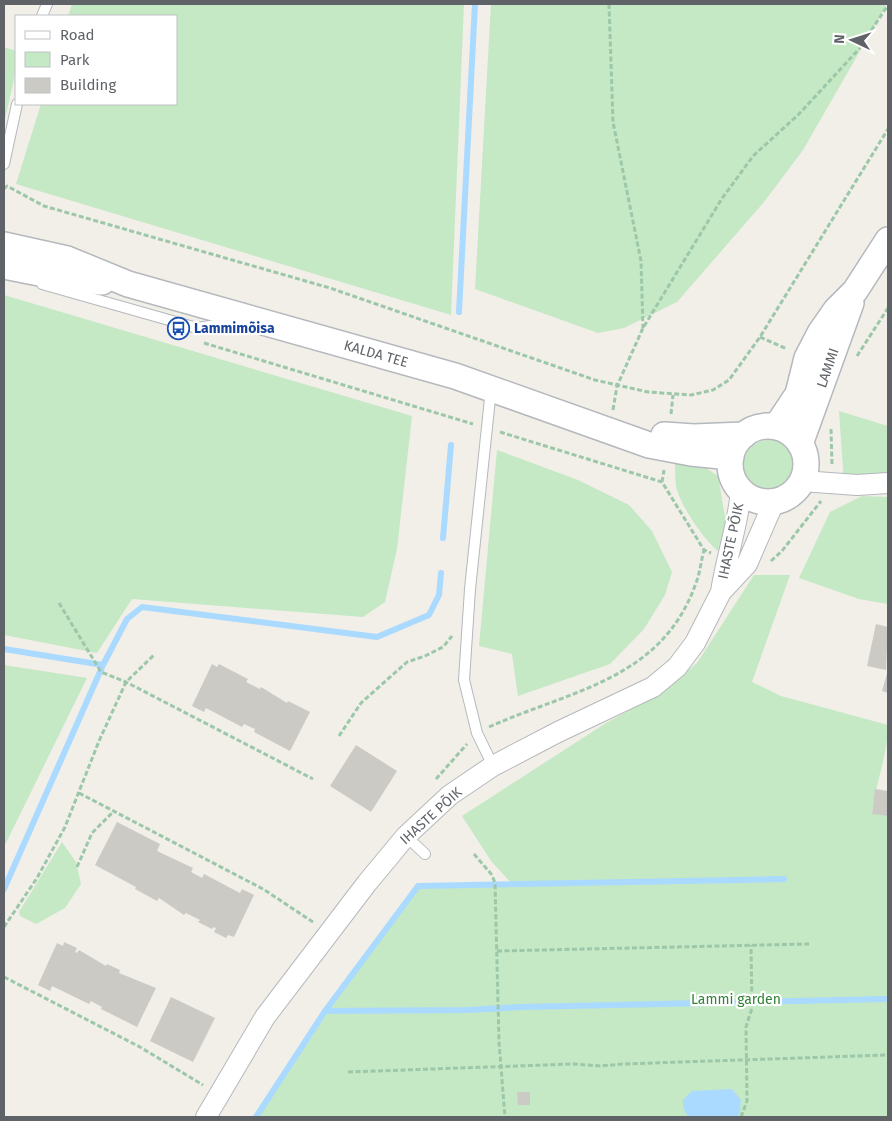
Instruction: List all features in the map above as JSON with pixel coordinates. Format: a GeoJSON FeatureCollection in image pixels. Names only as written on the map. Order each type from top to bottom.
{"type":"FeatureCollection","features":[{"type":"Feature","properties":{"kind":"street","name":"LAMMI"},"geometry":{"type":"LineString","coordinates":[[776,427],[798,394],[808,358],[820,333],[836,310],[855,291],[888,240]]}},
{"type":"Feature","properties":{"kind":"street","name":"KALDA TEE"},"geometry":{"type":"LineString","coordinates":[[4,245],[66,259],[128,284],[455,376],[666,450],[731,457]]}},
{"type":"Feature","properties":{"kind":"street","name":"KALDA TEE"},"geometry":{"type":"LineString","coordinates":[[10,267],[64,278],[128,284]]}},
{"type":"Feature","properties":{"kind":"street","name":"LAMMI"},"geometry":{"type":"LineString","coordinates":[[800,444],[855,291]]}},
{"type":"Feature","properties":{"kind":"street"},"geometry":{"type":"LineString","coordinates":[[776,427],[792,434],[800,444],[805,456],[806,469],[802,481],[795,492],[774,502],[751,499],[741,491],[734,481],[731,470],[731,457],[736,445],[744,435],[755,428],[776,427]]}},
{"type":"Feature","properties":{"kind":"street","name":"KALDA TEE"},"geometry":{"type":"LineString","coordinates":[[615,432],[694,436],[744,435]]}},
{"type":"Feature","properties":{"kind":"street"},"geometry":{"type":"LineString","coordinates":[[802,481],[888,484]]}},
{"type":"Feature","properties":{"kind":"street","name":"IHASTE PÕIK"},"geometry":{"type":"LineString","coordinates":[[721,592],[726,558],[736,525],[741,491]]}},
{"type":"Feature","properties":{"kind":"street","name":"IHASTE PÕIK"},"geometry":{"type":"LineString","coordinates":[[206,1117],[265,1017],[367,883],[406,836],[450,795],[493,766],[558,732],[653,687],[677,667],[695,643],[721,592],[747,564],[774,502]]}},
{"type":"Feature","properties":{"kind":"lane"},"geometry":{"type":"LineString","coordinates":[[4,164],[17,105]]}},
{"type":"Feature","properties":{"kind":"lane"},"geometry":{"type":"LineString","coordinates":[[4,234],[66,259]]}},
{"type":"Feature","properties":{"kind":"lane"},"geometry":{"type":"LineString","coordinates":[[10,267],[48,287],[198,328],[256,319]]}},
{"type":"Feature","properties":{"kind":"lane"},"geometry":{"type":"LineString","coordinates":[[491,389],[468,614],[464,680],[477,733],[493,766]]}},
{"type":"Feature","properties":{"kind":"lane"},"geometry":{"type":"LineString","coordinates":[[406,836],[425,854]]}},
{"type":"Feature","properties":{"kind":"path"},"geometry":{"type":"LineString","coordinates":[[609,4],[613,122],[642,261],[644,328]]}},
{"type":"Feature","properties":{"kind":"path"},"geometry":{"type":"LineString","coordinates":[[615,432],[617,386],[644,328],[721,200],[753,156],[799,114],[859,49],[888,5]]}},
{"type":"Feature","properties":{"kind":"path"},"geometry":{"type":"LineString","coordinates":[[4,189],[8,186],[44,206],[386,306],[549,366],[617,386],[648,392],[692,395],[713,390],[729,380],[760,337],[888,129]]}},
{"type":"Feature","properties":{"kind":"path"},"geometry":{"type":"LineString","coordinates":[[853,362],[888,308]]}},
{"type":"Feature","properties":{"kind":"path"},"geometry":{"type":"LineString","coordinates":[[203,342],[662,482],[704,550],[726,558]]}},
{"type":"Feature","properties":{"kind":"path"},"geometry":{"type":"LineString","coordinates":[[747,564],[765,566],[782,551],[821,502],[831,483],[830,426]]}},
{"type":"Feature","properties":{"kind":"path"},"geometry":{"type":"LineString","coordinates":[[59,603],[101,672],[126,682],[313,780]]}},
{"type":"Feature","properties":{"kind":"path"},"geometry":{"type":"LineString","coordinates":[[340,736],[361,703],[408,662],[443,647],[468,614]]}},
{"type":"Feature","properties":{"kind":"path"},"geometry":{"type":"LineString","coordinates":[[4,927],[37,878],[65,827],[99,740],[126,682],[155,654]]}},
{"type":"Feature","properties":{"kind":"path"},"geometry":{"type":"LineString","coordinates":[[79,793],[263,889],[318,925]]}},
{"type":"Feature","properties":{"kind":"path"},"geometry":{"type":"LineString","coordinates":[[77,867],[92,833],[114,811]]}},
{"type":"Feature","properties":{"kind":"path"},"geometry":{"type":"LineString","coordinates":[[474,854],[492,875],[495,883],[504,1117]]}},
{"type":"Feature","properties":{"kind":"path"},"geometry":{"type":"LineString","coordinates":[[497,952],[809,944]]}},
{"type":"Feature","properties":{"kind":"path"},"geometry":{"type":"LineString","coordinates":[[741,1117],[747,1101],[746,1027],[752,1008],[751,945]]}},
{"type":"Feature","properties":{"kind":"path"},"geometry":{"type":"LineString","coordinates":[[4,977],[140,1047],[205,1087]]}},
{"type":"Feature","properties":{"kind":"path"},"geometry":{"type":"LineString","coordinates":[[348,1072],[573,1064],[601,1066],[888,1055]]}},
{"type":"Feature","properties":{"kind":"green space"},"geometry":{"type":"Polygon","coordinates":[[[72,4],[464,4],[451,315],[16,184],[41,105],[178,105],[178,15],[68,15],[72,4]]]}},
{"type":"Feature","properties":{"kind":"green space"},"geometry":{"type":"Polygon","coordinates":[[[491,4],[887,4],[803,150],[764,202],[677,302],[624,328],[598,333],[475,289],[491,4]]]}},
{"type":"Feature","properties":{"kind":"green space"},"geometry":{"type":"Polygon","coordinates":[[[4,47],[15,51],[15,74],[4,124],[4,47]]]}},
{"type":"Feature","properties":{"kind":"green space"},"geometry":{"type":"Polygon","coordinates":[[[4,295],[412,416],[397,549],[385,602],[363,617],[132,599],[97,653],[4,635],[4,295]]]}},
{"type":"Feature","properties":{"kind":"green space"},"geometry":{"type":"Polygon","coordinates":[[[839,411],[888,426],[888,483],[844,484],[839,411]]]}},
{"type":"Feature","properties":{"kind":"green space"},"geometry":{"type":"Polygon","coordinates":[[[769,440],[779,442],[787,448],[793,456],[795,466],[793,476],[787,484],[779,490],[769,492],[759,490],[751,484],[745,476],[743,466],[745,456],[751,448],[759,442],[769,440]]]}},
{"type":"Feature","properties":{"kind":"green space"},"geometry":{"type":"Polygon","coordinates":[[[497,450],[578,480],[629,505],[652,531],[672,572],[665,595],[644,629],[610,664],[518,696],[512,654],[479,646],[497,450]]]}},
{"type":"Feature","properties":{"kind":"green space"},"geometry":{"type":"Polygon","coordinates":[[[675,462],[700,464],[718,476],[726,522],[718,551],[699,530],[678,494],[675,462]]]}},
{"type":"Feature","properties":{"kind":"green space"},"geometry":{"type":"Polygon","coordinates":[[[862,496],[888,497],[888,604],[859,599],[799,578],[830,512],[862,496]]]}},
{"type":"Feature","properties":{"kind":"green space","name":"Lammi garden"},"geometry":{"type":"Polygon","coordinates":[[[754,575],[790,575],[752,682],[781,696],[888,725],[886,747],[872,813],[888,816],[888,1117],[256,1117],[325,1011],[418,886],[512,884],[491,861],[462,816],[606,723],[657,696],[697,663],[754,575]]]}},
{"type":"Feature","properties":{"kind":"green space"},"geometry":{"type":"Polygon","coordinates":[[[4,665],[87,678],[4,847],[4,665]]]}},
{"type":"Feature","properties":{"kind":"green space"},"geometry":{"type":"Polygon","coordinates":[[[62,842],[76,862],[81,884],[65,908],[36,924],[20,916],[19,912],[62,842]]]}},
{"type":"Feature","properties":{"kind":"water"},"geometry":{"type":"Polygon","coordinates":[[[732,1089],[741,1100],[740,1113],[737,1117],[688,1117],[683,1107],[683,1100],[692,1091],[732,1089]]]}},
{"type":"Feature","properties":{"kind":"building"},"geometry":{"type":"Polygon","coordinates":[[[876,624],[888,627],[886,670],[867,666],[876,624]]]}},
{"type":"Feature","properties":{"kind":"building"},"geometry":{"type":"Polygon","coordinates":[[[212,664],[217,667],[219,664],[248,679],[246,682],[260,689],[261,687],[287,703],[288,701],[310,712],[290,751],[254,732],[255,729],[244,724],[242,727],[206,708],[204,712],[192,706],[212,664]]]}},
{"type":"Feature","properties":{"kind":"building"},"geometry":{"type":"Polygon","coordinates":[[[888,670],[888,693],[882,691],[888,670]]]}},
{"type":"Feature","properties":{"kind":"building"},"geometry":{"type":"Polygon","coordinates":[[[356,745],[397,771],[371,812],[330,786],[356,745]]]}},
{"type":"Feature","properties":{"kind":"building"},"geometry":{"type":"Polygon","coordinates":[[[875,789],[888,791],[888,816],[872,814],[875,789]]]}},
{"type":"Feature","properties":{"kind":"building"},"geometry":{"type":"Polygon","coordinates":[[[117,822],[160,844],[157,851],[193,868],[191,872],[202,878],[204,874],[240,893],[242,889],[254,895],[234,937],[228,935],[226,938],[214,932],[216,928],[212,929],[198,922],[200,920],[186,913],[184,915],[159,898],[157,901],[135,889],[136,887],[95,865],[117,822]]]}},
{"type":"Feature","properties":{"kind":"building"},"geometry":{"type":"Polygon","coordinates":[[[64,942],[77,948],[75,952],[77,953],[79,950],[106,966],[107,964],[120,970],[119,973],[156,988],[137,1027],[101,1009],[102,1007],[91,1001],[89,1004],[52,986],[50,991],[38,985],[57,943],[63,946],[64,942]]]}},
{"type":"Feature","properties":{"kind":"building"},"geometry":{"type":"Polygon","coordinates":[[[171,997],[215,1018],[193,1062],[150,1041],[171,997]]]}},
{"type":"Feature","properties":{"kind":"building"},"geometry":{"type":"Polygon","coordinates":[[[517,1092],[530,1092],[530,1105],[518,1105],[517,1092]]]}},
{"type":"Feature","properties":{"kind":"waterway"},"geometry":{"type":"LineString","coordinates":[[459,312],[475,4]]}},
{"type":"Feature","properties":{"kind":"waterway"},"geometry":{"type":"LineString","coordinates":[[443,538],[451,445]]}},
{"type":"Feature","properties":{"kind":"waterway"},"geometry":{"type":"LineString","coordinates":[[4,649],[103,665],[127,619],[142,607],[377,637],[429,615],[439,595],[441,573]]}},
{"type":"Feature","properties":{"kind":"waterway"},"geometry":{"type":"LineString","coordinates":[[4,889],[103,665]]}},
{"type":"Feature","properties":{"kind":"waterway"},"geometry":{"type":"LineString","coordinates":[[256,1117],[325,1011],[418,886],[784,879]]}},
{"type":"Feature","properties":{"kind":"waterway"},"geometry":{"type":"LineString","coordinates":[[325,1011],[468,1010],[521,1007],[885,999]]}},
{"type":"Feature","properties":{"kind":"place","name":"Lammimõisa"},"geometry":{"type":"Point","coordinates":[178,328]}}]}
